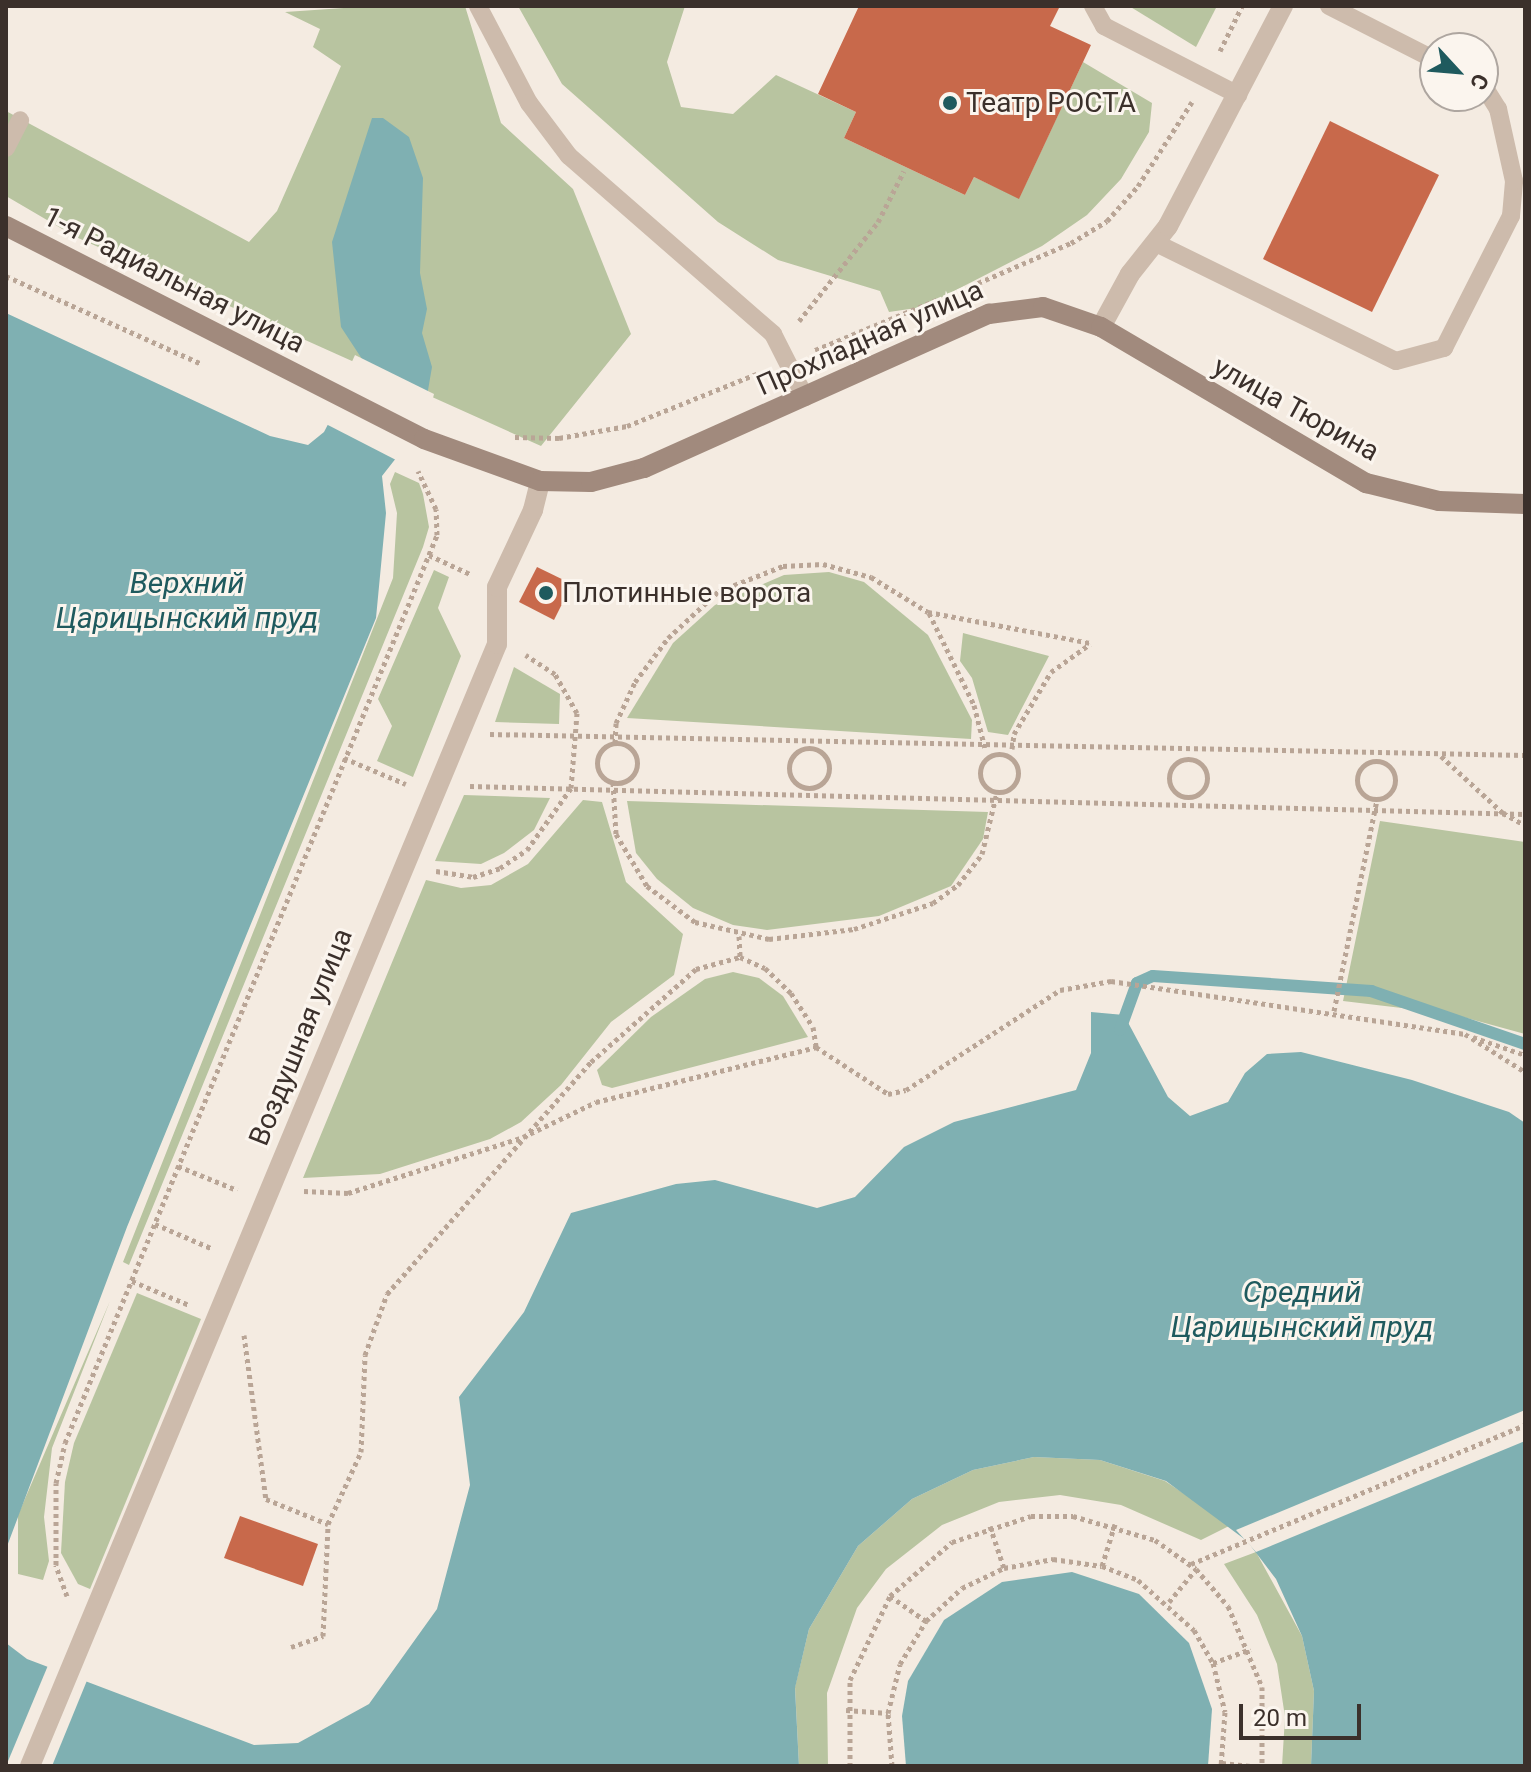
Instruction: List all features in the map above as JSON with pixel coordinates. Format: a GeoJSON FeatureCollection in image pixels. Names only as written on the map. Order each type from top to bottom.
{"type":"FeatureCollection","features":[{"type":"Feature","properties":{"kind":"main road","name":"1-я Радиальная улица"},"geometry":{"type":"LineString","coordinates":[[6,226],[424,439],[540,481]]}},
{"type":"Feature","properties":{"kind":"main road","name":"Прохладная улица"},"geometry":{"type":"LineString","coordinates":[[540,481],[614,479],[989,314],[1043,307],[1101,327]]}},
{"type":"Feature","properties":{"kind":"main road","name":"улица Тюрина"},"geometry":{"type":"LineString","coordinates":[[1101,327],[1366,483],[1439,501],[1525,504]]}},
{"type":"Feature","properties":{"kind":"street"},"geometry":{"type":"LineString","coordinates":[[1101,327],[1130,274],[1156,243],[1283,6]]}},
{"type":"Feature","properties":{"kind":"street","name":"Воздушная улица"},"geometry":{"type":"LineString","coordinates":[[30,1766],[497,644],[497,587],[533,510],[540,481]]}},
{"type":"Feature","properties":{"kind":"lane"},"geometry":{"type":"LineString","coordinates":[[478,6],[529,103],[569,156],[773,334],[790,360],[805,397]]}},
{"type":"Feature","properties":{"kind":"lane"},"geometry":{"type":"LineString","coordinates":[[1093,6],[1104,26],[1205,81],[1238,95]]}},
{"type":"Feature","properties":{"kind":"lane"},"geometry":{"type":"LineString","coordinates":[[1329,6],[1419,52]]}},
{"type":"Feature","properties":{"kind":"lane"},"geometry":{"type":"LineString","coordinates":[[1156,243],[1396,361],[1444,348],[1511,216],[1514,181],[1499,112]]}},
{"type":"Feature","properties":{"kind":"lane"},"geometry":{"type":"LineString","coordinates":[[6,148],[20,120]]}},
{"type":"Feature","properties":{"kind":"path"},"geometry":{"type":"LineString","coordinates":[[973,284],[1071,243],[1107,221],[1138,186],[1205,81],[1242,6]]}},
{"type":"Feature","properties":{"kind":"path"},"geometry":{"type":"LineString","coordinates":[[773,334],[803,319],[878,222],[904,171]]}},
{"type":"Feature","properties":{"kind":"path"},"geometry":{"type":"LineString","coordinates":[[6,276],[205,366]]}},
{"type":"Feature","properties":{"kind":"path"},"geometry":{"type":"LineString","coordinates":[[501,437],[559,438],[627,426],[945,296]]}},
{"type":"Feature","properties":{"kind":"path"},"geometry":{"type":"LineString","coordinates":[[68,1601],[56,1565],[56,1483],[65,1443],[429,555],[436,509],[413,463]]}},
{"type":"Feature","properties":{"kind":"path"},"geometry":{"type":"LineString","coordinates":[[429,555],[497,587]]}},
{"type":"Feature","properties":{"kind":"path"},"geometry":{"type":"LineString","coordinates":[[997,792],[997,802],[971,871],[933,903],[803,938],[739,936],[695,922],[634,872],[616,834],[613,782],[597,765],[604,748],[616,740],[635,682],[668,638],[719,591],[783,566],[823,564],[871,577],[928,612],[1091,643],[1051,672],[1014,734],[1012,749]]}},
{"type":"Feature","properties":{"kind":"path"},"geometry":{"type":"LineString","coordinates":[[928,612],[974,705],[985,748]]}},
{"type":"Feature","properties":{"kind":"path"},"geometry":{"type":"LineString","coordinates":[[405,860],[473,877],[500,868],[527,850],[571,788],[577,713],[555,674],[497,644]]}},
{"type":"Feature","properties":{"kind":"path"},"geometry":{"type":"LineString","coordinates":[[463,725],[486,733],[616,740],[985,748],[998,751],[1010,758],[1017,774],[1013,785],[997,792],[985,787],[980,769],[998,751],[1012,749],[1377,758],[1525,755]]}},
{"type":"Feature","properties":{"kind":"path"},"geometry":{"type":"LineString","coordinates":[[613,782],[630,778],[637,761],[628,746],[616,740]]}},
{"type":"Feature","properties":{"kind":"path"},"geometry":{"type":"LineString","coordinates":[[806,791],[792,779],[789,763],[810,746]]}},
{"type":"Feature","properties":{"kind":"path"},"geometry":{"type":"LineString","coordinates":[[806,791],[819,785],[828,770],[822,752],[810,746]]}},
{"type":"Feature","properties":{"kind":"path"},"geometry":{"type":"LineString","coordinates":[[1188,800],[1200,794],[1208,779],[1205,767],[1190,755]]}},
{"type":"Feature","properties":{"kind":"path"},"geometry":{"type":"LineString","coordinates":[[1188,800],[1169,779],[1175,763],[1190,755]]}},
{"type":"Feature","properties":{"kind":"path"},"geometry":{"type":"LineString","coordinates":[[1441,756],[1503,813],[1525,825]]}},
{"type":"Feature","properties":{"kind":"path"},"geometry":{"type":"LineString","coordinates":[[344,758],[437,786],[806,791],[997,802],[1188,800],[1525,814]]}},
{"type":"Feature","properties":{"kind":"path"},"geometry":{"type":"LineString","coordinates":[[1377,758],[1392,770],[1395,781],[1388,795],[1377,800]]}},
{"type":"Feature","properties":{"kind":"path"},"geometry":{"type":"LineString","coordinates":[[1377,758],[1361,769],[1357,781],[1361,792],[1377,800]]}},
{"type":"Feature","properties":{"kind":"path"},"geometry":{"type":"LineString","coordinates":[[1334,1011],[1377,800]]}},
{"type":"Feature","properties":{"kind":"path"},"geometry":{"type":"LineString","coordinates":[[739,936],[740,957]]}},
{"type":"Feature","properties":{"kind":"path"},"geometry":{"type":"LineString","coordinates":[[291,1647],[323,1636],[328,1524],[361,1452],[365,1355],[387,1294],[523,1137],[591,1062],[696,969],[740,957],[765,968],[791,993],[813,1027],[816,1047]]}},
{"type":"Feature","properties":{"kind":"path"},"geometry":{"type":"LineString","coordinates":[[273,1179],[303,1191],[348,1193],[523,1137],[596,1102],[816,1047],[888,1094],[906,1090],[1060,990],[1111,981],[1334,1011],[1465,1034],[1525,1055]]}},
{"type":"Feature","properties":{"kind":"path"},"geometry":{"type":"LineString","coordinates":[[1465,1034],[1525,1072]]}},
{"type":"Feature","properties":{"kind":"path"},"geometry":{"type":"LineString","coordinates":[[178,1166],[264,1201]]}},
{"type":"Feature","properties":{"kind":"path"},"geometry":{"type":"LineString","coordinates":[[155,1224],[240,1260]]}},
{"type":"Feature","properties":{"kind":"path"},"geometry":{"type":"LineString","coordinates":[[132,1281],[243,1327],[266,1499],[328,1524]]}},
{"type":"Feature","properties":{"kind":"path"},"geometry":{"type":"LineString","coordinates":[[1169,1602],[1194,1567],[1247,1541],[1525,1425]]}},
{"type":"Feature","properties":{"kind":"path"},"geometry":{"type":"LineString","coordinates":[[850,1766],[846,1710],[860,1650],[890,1596],[952,1542],[990,1526],[1031,1516],[1115,1524],[1194,1567],[1228,1606],[1251,1649],[1266,1728],[1262,1766]]}},
{"type":"Feature","properties":{"kind":"path"},"geometry":{"type":"LineString","coordinates":[[1102,1566],[1115,1524]]}},
{"type":"Feature","properties":{"kind":"path"},"geometry":{"type":"LineString","coordinates":[[990,1526],[1004,1568]]}},
{"type":"Feature","properties":{"kind":"path"},"geometry":{"type":"LineString","coordinates":[[892,1766],[888,1713],[900,1664],[926,1621],[962,1588],[1004,1568],[1053,1559],[1102,1566],[1169,1602],[1213,1663],[1225,1712],[1222,1764],[1251,1766]]}},
{"type":"Feature","properties":{"kind":"path"},"geometry":{"type":"LineString","coordinates":[[890,1596],[926,1621]]}},
{"type":"Feature","properties":{"kind":"path"},"geometry":{"type":"LineString","coordinates":[[1213,1663],[1251,1649]]}},
{"type":"Feature","properties":{"kind":"path"},"geometry":{"type":"LineString","coordinates":[[846,1710],[888,1713]]}},
{"type":"Feature","properties":{"kind":"green space"},"geometry":{"type":"Polygon","coordinates":[[[373,6],[465,6],[501,123],[573,189],[631,334],[541,446],[76,237],[6,196],[6,111],[249,242],[277,211],[341,66],[313,47],[320,29],[285,12],[373,6]]]}},
{"type":"Feature","properties":{"kind":"green space"},"geometry":{"type":"Polygon","coordinates":[[[518,6],[685,6],[667,62],[681,107],[733,114],[776,75],[856,112],[844,138],[965,195],[974,177],[1019,198],[1083,62],[1152,103],[1149,132],[1121,179],[1087,215],[1042,246],[923,307],[889,312],[880,291],[778,260],[718,222],[562,84],[518,6]]]}},
{"type":"Feature","properties":{"kind":"green space"},"geometry":{"type":"Polygon","coordinates":[[[1129,6],[1217,6],[1196,47],[1129,6]]]}},
{"type":"Feature","properties":{"kind":"green space"},"geometry":{"type":"Polygon","coordinates":[[[395,472],[419,483],[429,527],[423,547],[129,1265],[123,1262],[393,578],[397,513],[390,484],[395,472]]]}},
{"type":"Feature","properties":{"kind":"green space"},"geometry":{"type":"Polygon","coordinates":[[[434,570],[449,577],[438,608],[461,656],[413,777],[377,761],[392,726],[378,699],[434,570]]]}},
{"type":"Feature","properties":{"kind":"green space"},"geometry":{"type":"Polygon","coordinates":[[[829,572],[864,582],[928,635],[972,720],[971,739],[627,718],[673,643],[715,605],[784,575],[829,572]]]}},
{"type":"Feature","properties":{"kind":"green space"},"geometry":{"type":"Polygon","coordinates":[[[963,633],[1049,656],[1008,735],[988,732],[972,678],[960,661],[963,633]]]}},
{"type":"Feature","properties":{"kind":"green space"},"geometry":{"type":"Polygon","coordinates":[[[514,667],[560,694],[559,724],[495,722],[514,667]]]}},
{"type":"Feature","properties":{"kind":"green space"},"geometry":{"type":"Polygon","coordinates":[[[464,795],[550,798],[534,830],[504,853],[481,864],[435,861],[464,795]]]}},
{"type":"Feature","properties":{"kind":"green space"},"geometry":{"type":"Polygon","coordinates":[[[583,800],[602,802],[626,882],[683,934],[674,975],[611,1022],[561,1085],[521,1122],[490,1139],[380,1174],[303,1178],[426,880],[461,888],[491,885],[528,864],[583,800]]]}},
{"type":"Feature","properties":{"kind":"green space"},"geometry":{"type":"Polygon","coordinates":[[[627,801],[988,812],[983,839],[951,886],[879,916],[767,930],[733,925],[693,908],[657,879],[636,853],[627,801]]]}},
{"type":"Feature","properties":{"kind":"green space"},"geometry":{"type":"Polygon","coordinates":[[[1380,821],[1525,842],[1525,1034],[1452,1014],[1343,1001],[1380,821]]]}},
{"type":"Feature","properties":{"kind":"green space"},"geometry":{"type":"Polygon","coordinates":[[[733,972],[759,978],[783,996],[808,1037],[612,1088],[602,1085],[597,1070],[651,1017],[705,979],[733,972]]]}},
{"type":"Feature","properties":{"kind":"green space"},"geometry":{"type":"Polygon","coordinates":[[[137,1293],[201,1319],[90,1589],[78,1584],[61,1553],[65,1482],[74,1443],[137,1293]]]}},
{"type":"Feature","properties":{"kind":"green space"},"geometry":{"type":"Polygon","coordinates":[[[110,1301],[52,1448],[44,1517],[49,1561],[43,1580],[18,1574],[18,1515],[110,1301]]]}},
{"type":"Feature","properties":{"kind":"green space"},"geometry":{"type":"Polygon","coordinates":[[[1034,1457],[1100,1460],[1165,1481],[1231,1525],[1201,1540],[1121,1505],[1060,1495],[999,1502],[942,1525],[886,1569],[857,1608],[827,1693],[828,1766],[799,1766],[795,1687],[809,1629],[858,1546],[912,1499],[973,1470],[1034,1457]]]}},
{"type":"Feature","properties":{"kind":"green space"},"geometry":{"type":"Polygon","coordinates":[[[1256,1552],[1302,1636],[1314,1691],[1311,1766],[1282,1766],[1285,1717],[1277,1664],[1257,1615],[1224,1564],[1256,1552]]]}},
{"type":"Feature","properties":{"kind":"water","name":"Верхний Царицынский пруд"},"geometry":{"type":"Polygon","coordinates":[[[372,118],[383,118],[409,137],[423,178],[420,273],[427,309],[422,333],[432,367],[422,425],[382,476],[386,513],[376,618],[127,1227],[6,1549],[6,313],[270,436],[308,445],[324,432],[362,359],[341,327],[332,242],[372,118]]]}},
{"type":"Feature","properties":{"kind":"water","name":"Средний Царицынский пруд"},"geometry":{"type":"Polygon","coordinates":[[[1091,1012],[1124,1015],[1168,1097],[1190,1116],[1228,1102],[1245,1073],[1267,1054],[1301,1052],[1412,1080],[1509,1112],[1525,1123],[1525,1766],[1311,1766],[1314,1691],[1302,1636],[1276,1579],[1247,1541],[1166,1481],[1100,1460],[1034,1457],[973,1470],[912,1499],[858,1546],[809,1629],[795,1688],[799,1766],[6,1766],[6,1643],[27,1659],[254,1745],[298,1743],[369,1704],[437,1609],[470,1485],[459,1397],[524,1312],[571,1213],[676,1184],[715,1180],[817,1208],[855,1197],[904,1147],[954,1122],[1076,1090],[1091,1053],[1091,1012]]]}},
{"type":"Feature","properties":{"kind":"water"},"geometry":{"type":"Polygon","coordinates":[[[1072,1572],[1139,1594],[1189,1643],[1212,1709],[1208,1766],[906,1766],[902,1716],[908,1681],[944,1620],[1002,1582],[1072,1572]]]}},
{"type":"Feature","properties":{"kind":"pier"},"geometry":{"type":"Polygon","coordinates":[[[355,355],[434,394],[426,427],[396,460],[324,423],[355,355]]]}},
{"type":"Feature","properties":{"kind":"pier"},"geometry":{"type":"Polygon","coordinates":[[[1525,1410],[1525,1441],[1256,1552],[1236,1530],[1525,1410]]]}},
{"type":"Feature","properties":{"kind":"pier"},"geometry":{"type":"Polygon","coordinates":[[[49,1663],[88,1678],[52,1766],[6,1766],[49,1663]]]}},
{"type":"Feature","properties":{"kind":"building","name":"Театр РОСТА"},"geometry":{"type":"Polygon","coordinates":[[[859,6],[1060,6],[1050,26],[1091,45],[1019,199],[974,177],[965,195],[844,138],[856,112],[818,94],[859,6]]]}},
{"type":"Feature","properties":{"kind":"building"},"geometry":{"type":"Polygon","coordinates":[[[1330,121],[1439,175],[1372,312],[1263,259],[1330,121]]]}},
{"type":"Feature","properties":{"kind":"building","name":"Плотинные ворота"},"geometry":{"type":"Polygon","coordinates":[[[537,567],[572,584],[554,620],[519,602],[537,567]]]}},
{"type":"Feature","properties":{"kind":"building"},"geometry":{"type":"Polygon","coordinates":[[[240,1516],[318,1544],[303,1586],[224,1558],[240,1516]]]}},
{"type":"Feature","properties":{"kind":"waterway"},"geometry":{"type":"LineString","coordinates":[[1120,1030],[1137,983],[1153,976],[1371,991],[1525,1044]]}},
{"type":"Feature","properties":{"kind":"place","name":"Театр РОСТА"},"geometry":{"type":"Point","coordinates":[950,103]}},
{"type":"Feature","properties":{"kind":"place","name":"Плотинные ворота"},"geometry":{"type":"Point","coordinates":[546,593]}}]}
